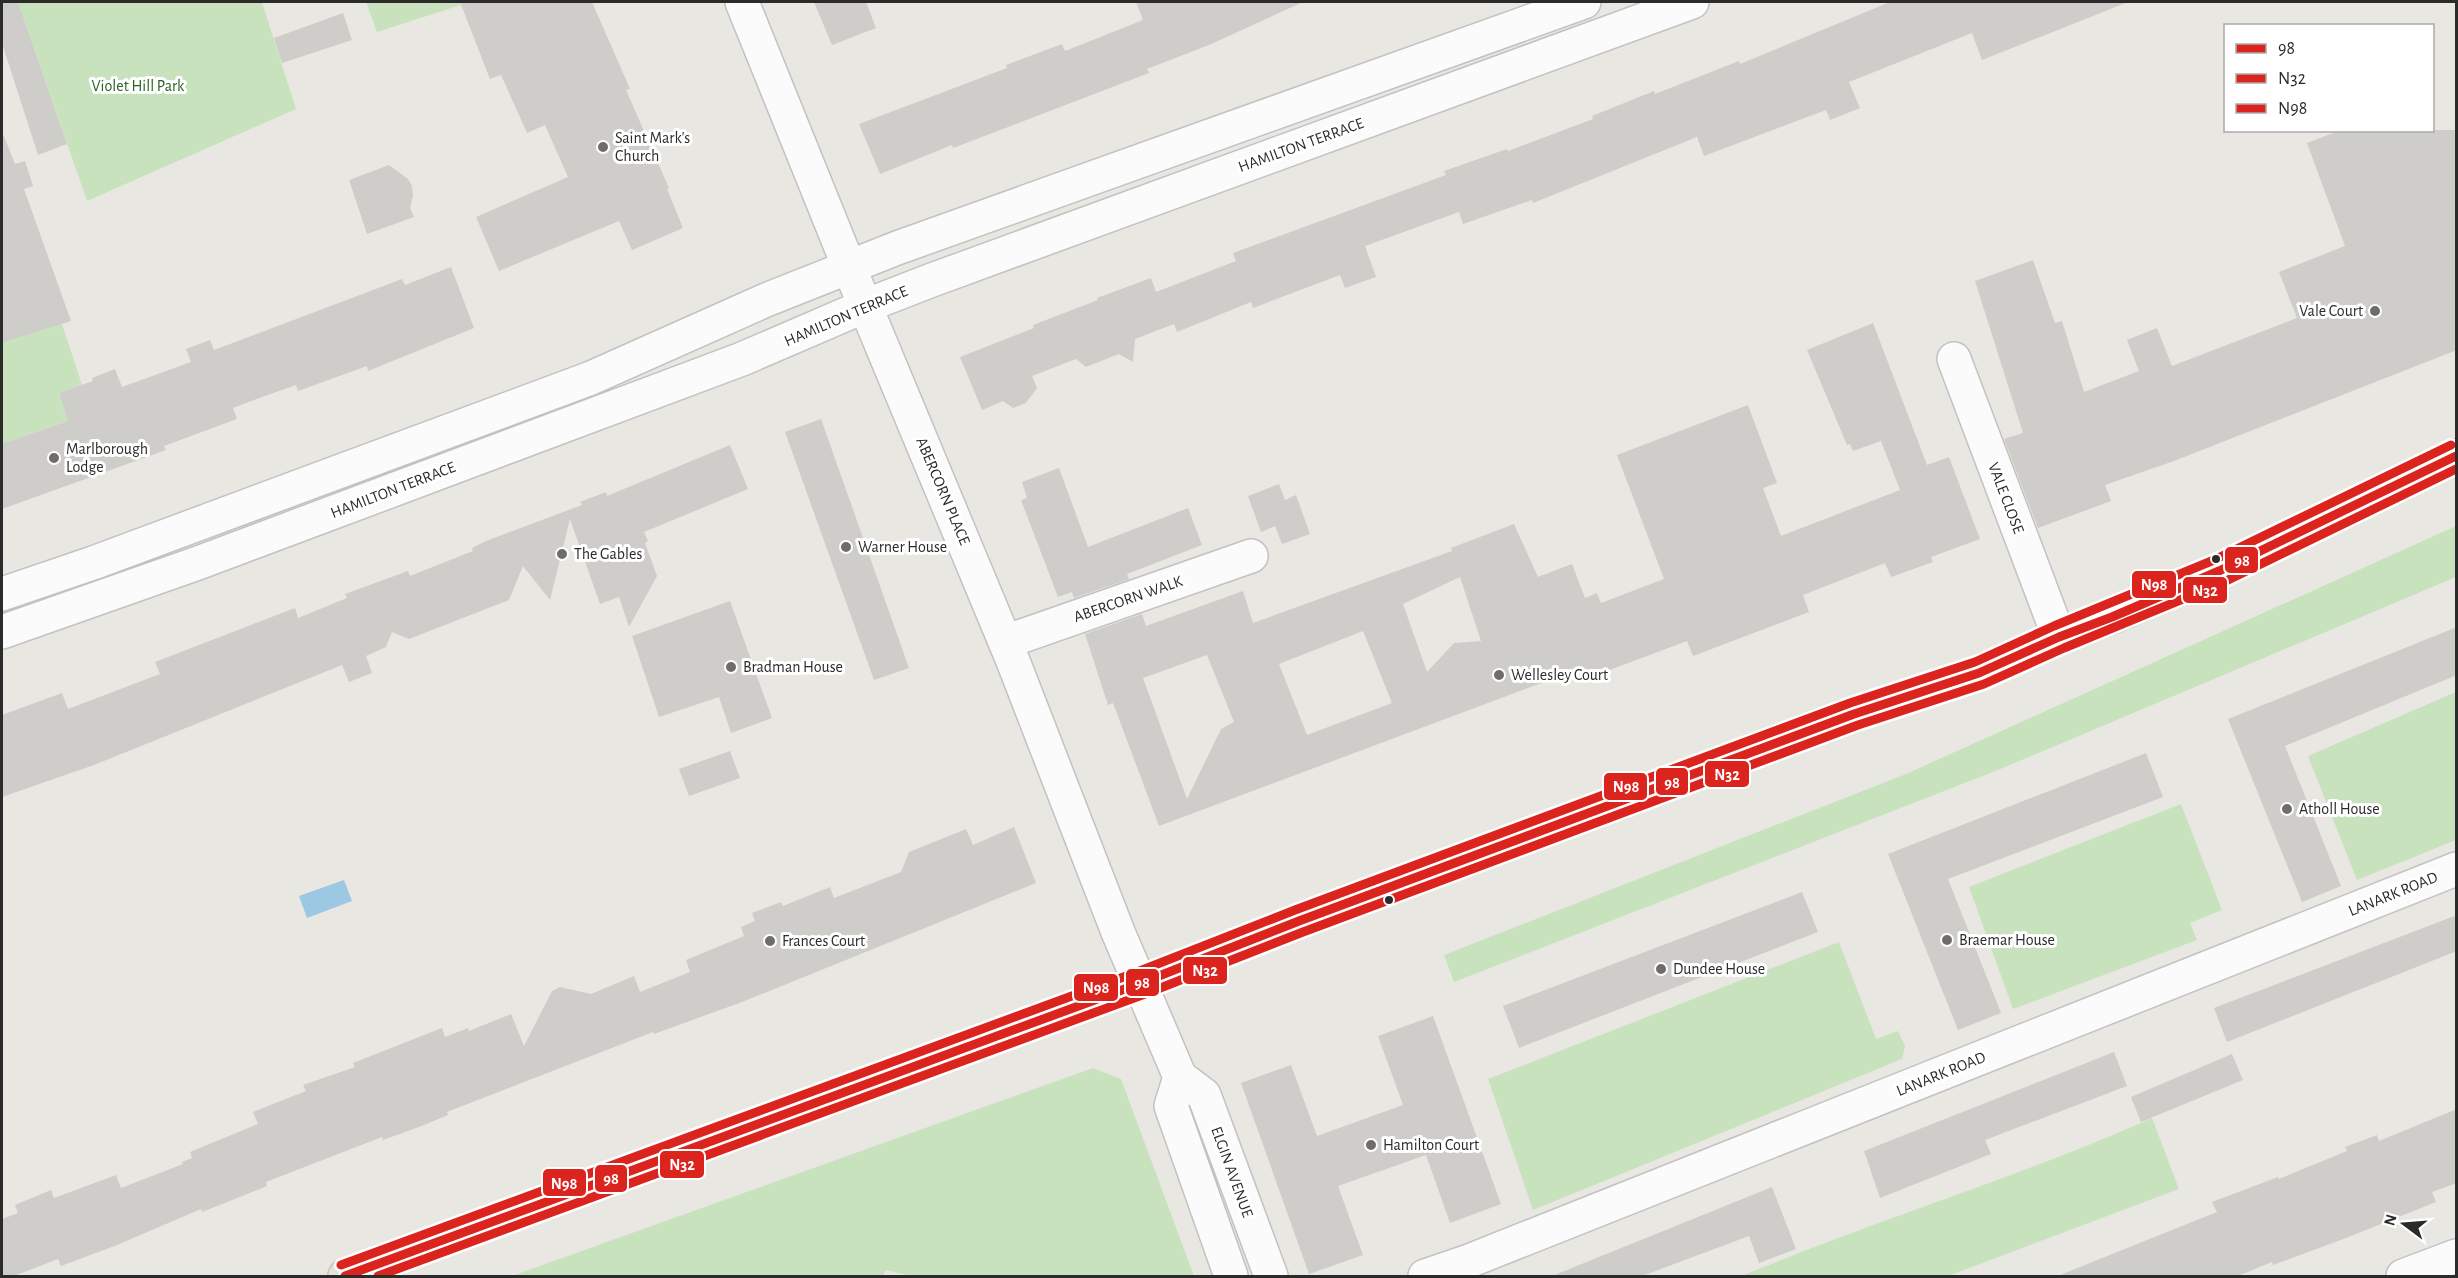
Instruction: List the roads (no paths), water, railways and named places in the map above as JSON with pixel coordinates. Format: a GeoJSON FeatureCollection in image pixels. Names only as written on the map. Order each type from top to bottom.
{"type":"FeatureCollection","features":[{"type":"Feature","properties":{"kind":"main road"},"geometry":{"type":"LineString","coordinates":[[345,1276],[1141,983],[1310,917],[1854,714],[1979,674],[2059,637],[2112,618],[2219,572],[2457,456]]}},
{"type":"Feature","properties":{"kind":"street","name":"ABERCORN PLACE"},"geometry":{"type":"LineString","coordinates":[[742,2],[1005,642],[1112,916],[1141,983]]}},
{"type":"Feature","properties":{"kind":"street"},"geometry":{"type":"LineString","coordinates":[[2,594],[93,563],[591,378],[766,300],[849,267],[1584,2]]}},
{"type":"Feature","properties":{"kind":"street","name":"HAMILTON TERRACE"},"geometry":{"type":"LineString","coordinates":[[2,632],[198,563],[742,359],[865,306],[1692,2]]}},
{"type":"Feature","properties":{"kind":"street","name":"VALE CLOSE"},"geometry":{"type":"LineString","coordinates":[[1954,359],[2059,637]]}},
{"type":"Feature","properties":{"kind":"street","name":"ABERCORN WALK"},"geometry":{"type":"LineString","coordinates":[[1005,642],[1251,556]]}},
{"type":"Feature","properties":{"kind":"street","name":"LANARK ROAD"},"geometry":{"type":"LineString","coordinates":[[1425,1276],[1472,1269],[2457,869]]}},
{"type":"Feature","properties":{"kind":"street"},"geometry":{"type":"LineString","coordinates":[[1141,983],[1180,1077],[1172,1106],[1231,1276]]}},
{"type":"Feature","properties":{"kind":"street","name":"ELGIN AVENUE"},"geometry":{"type":"LineString","coordinates":[[1180,1077],[1204,1095],[1271,1276]]}},
{"type":"Feature","properties":{"kind":"street"},"geometry":{"type":"LineString","coordinates":[[2403,1276],[2457,1256]]}},
{"type":"Feature","properties":{"kind":"water"},"geometry":{"type":"Polygon","coordinates":[[[344,880],[352,901],[307,918],[299,896],[344,880]]]}},
{"type":"Feature","properties":{"kind":"place","name":"Saint Mark's Church"},"geometry":{"type":"Point","coordinates":[603,147]}},
{"type":"Feature","properties":{"kind":"place","name":"Vale Court"},"geometry":{"type":"Point","coordinates":[2375,311]}},
{"type":"Feature","properties":{"kind":"place","name":"Marlborough Lodge"},"geometry":{"type":"Point","coordinates":[54,458]}},
{"type":"Feature","properties":{"kind":"place","name":"Warner House"},"geometry":{"type":"Point","coordinates":[846,547]}},
{"type":"Feature","properties":{"kind":"place","name":"The Gables"},"geometry":{"type":"Point","coordinates":[562,554]}},
{"type":"Feature","properties":{"kind":"place","name":"Bradman House"},"geometry":{"type":"Point","coordinates":[731,667]}},
{"type":"Feature","properties":{"kind":"place","name":"Wellesley Court"},"geometry":{"type":"Point","coordinates":[1499,675]}},
{"type":"Feature","properties":{"kind":"place","name":"Atholl House"},"geometry":{"type":"Point","coordinates":[2287,809]}},
{"type":"Feature","properties":{"kind":"place","name":"Braemar House"},"geometry":{"type":"Point","coordinates":[1947,940]}},
{"type":"Feature","properties":{"kind":"place","name":"Frances Court"},"geometry":{"type":"Point","coordinates":[770,941]}},
{"type":"Feature","properties":{"kind":"place","name":"Dundee House"},"geometry":{"type":"Point","coordinates":[1661,969]}},
{"type":"Feature","properties":{"kind":"place","name":"Hamilton Court"},"geometry":{"type":"Point","coordinates":[1371,1145]}},
{"type":"Feature","properties":{"kind":"park label","name":"Violet Hill Park"},"geometry":{"type":"Point","coordinates":[138,86]}}]}
